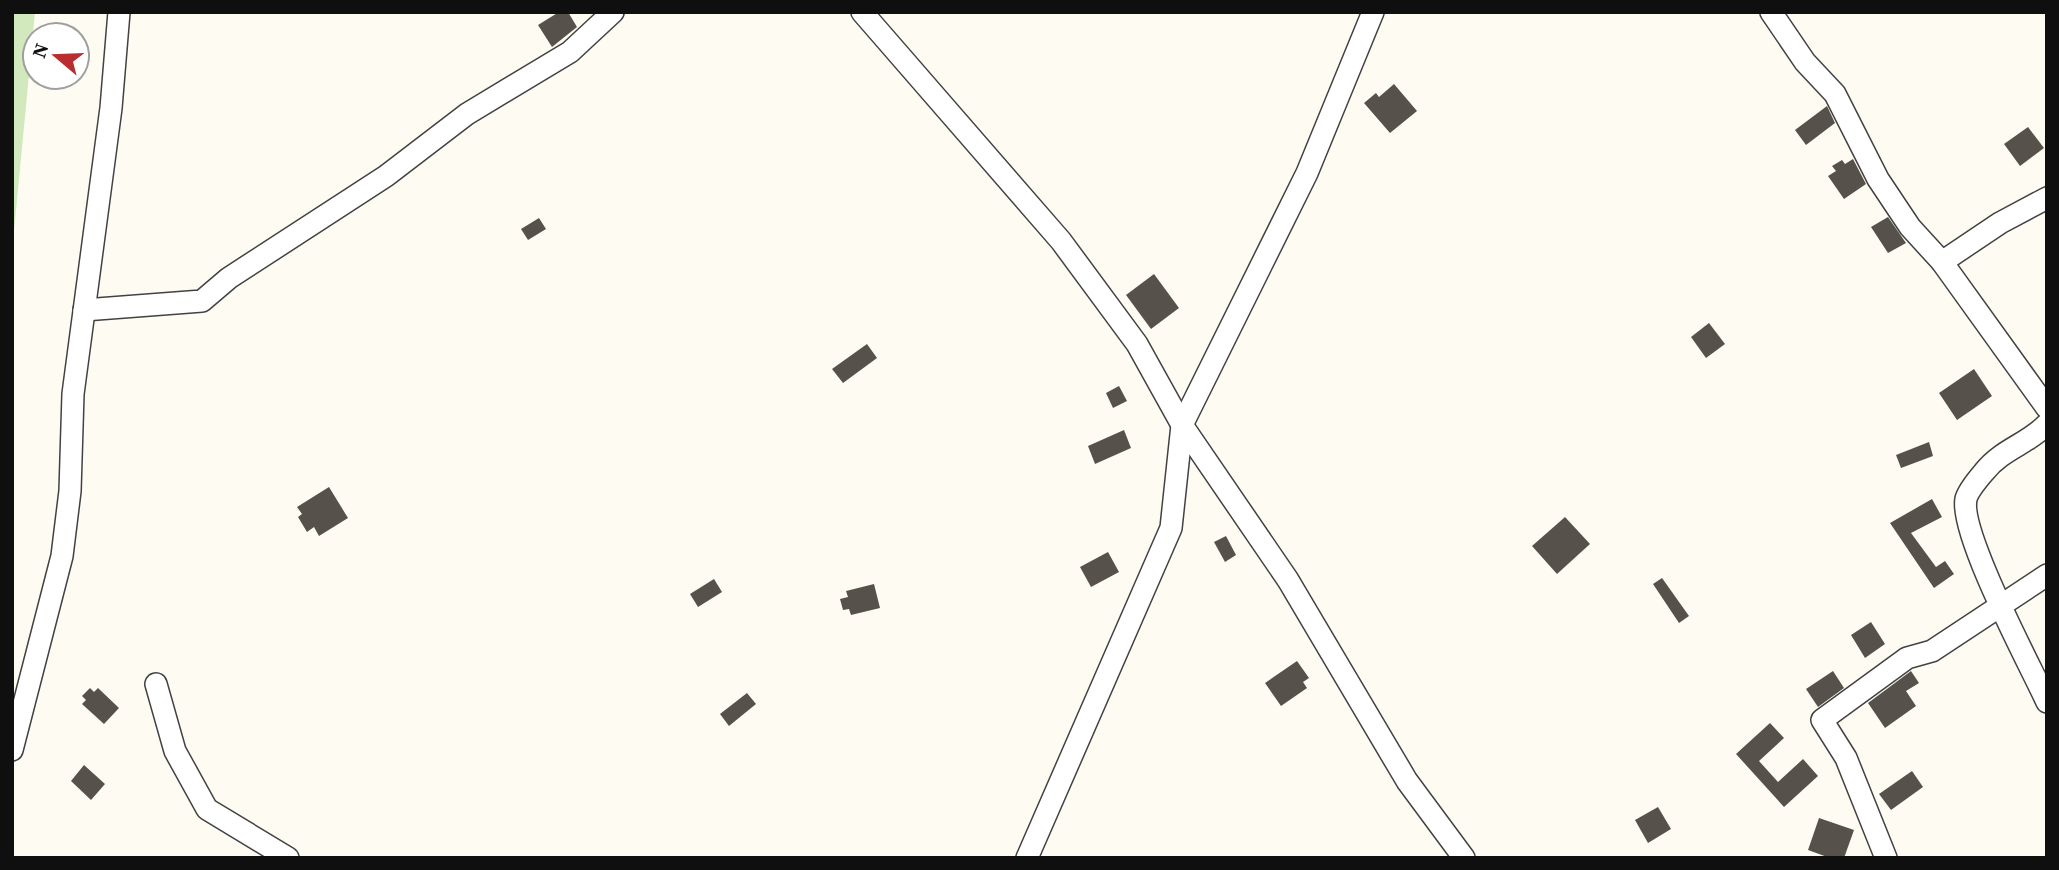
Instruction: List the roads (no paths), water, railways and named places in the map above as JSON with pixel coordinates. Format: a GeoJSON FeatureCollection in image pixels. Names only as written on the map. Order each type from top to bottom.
{"type":"FeatureCollection","features":[{"type":"Feature","properties":{"kind":"street"},"geometry":{"type":"LineString","coordinates":[[12,750],[62,556],[70,491],[73,394],[111,108],[119,12]]}},
{"type":"Feature","properties":{"kind":"street"},"geometry":{"type":"LineString","coordinates":[[84,310],[202,301],[229,278],[386,176],[467,114],[570,52],[613,12]]}},
{"type":"Feature","properties":{"kind":"street"},"geometry":{"type":"LineString","coordinates":[[862,12],[1061,241],[1137,344],[1182,425],[1288,580],[1407,781],[1464,858]]}},
{"type":"Feature","properties":{"kind":"street"},"geometry":{"type":"LineString","coordinates":[[1027,858],[1171,528],[1182,425],[1307,173],[1374,12]]}},
{"type":"Feature","properties":{"kind":"street"},"geometry":{"type":"LineString","coordinates":[[1771,12],[1805,62],[1835,94],[1878,179],[1910,227],[1942,262],[2047,408]]}},
{"type":"Feature","properties":{"kind":"street"},"geometry":{"type":"LineString","coordinates":[[1942,262],[2000,223],[2047,198]]}},
{"type":"Feature","properties":{"kind":"street"},"geometry":{"type":"LineString","coordinates":[[2047,424],[2038,433],[2007,449],[1984,472],[1966,498],[1967,522],[2047,702]]}},
{"type":"Feature","properties":{"kind":"street"},"geometry":{"type":"LineString","coordinates":[[1886,858],[1846,758],[1822,720],[1907,658],[1932,651],[2047,575]]}},
{"type":"Feature","properties":{"kind":"street"},"geometry":{"type":"LineString","coordinates":[[156,684],[175,751],[208,808],[288,858]]}}]}
